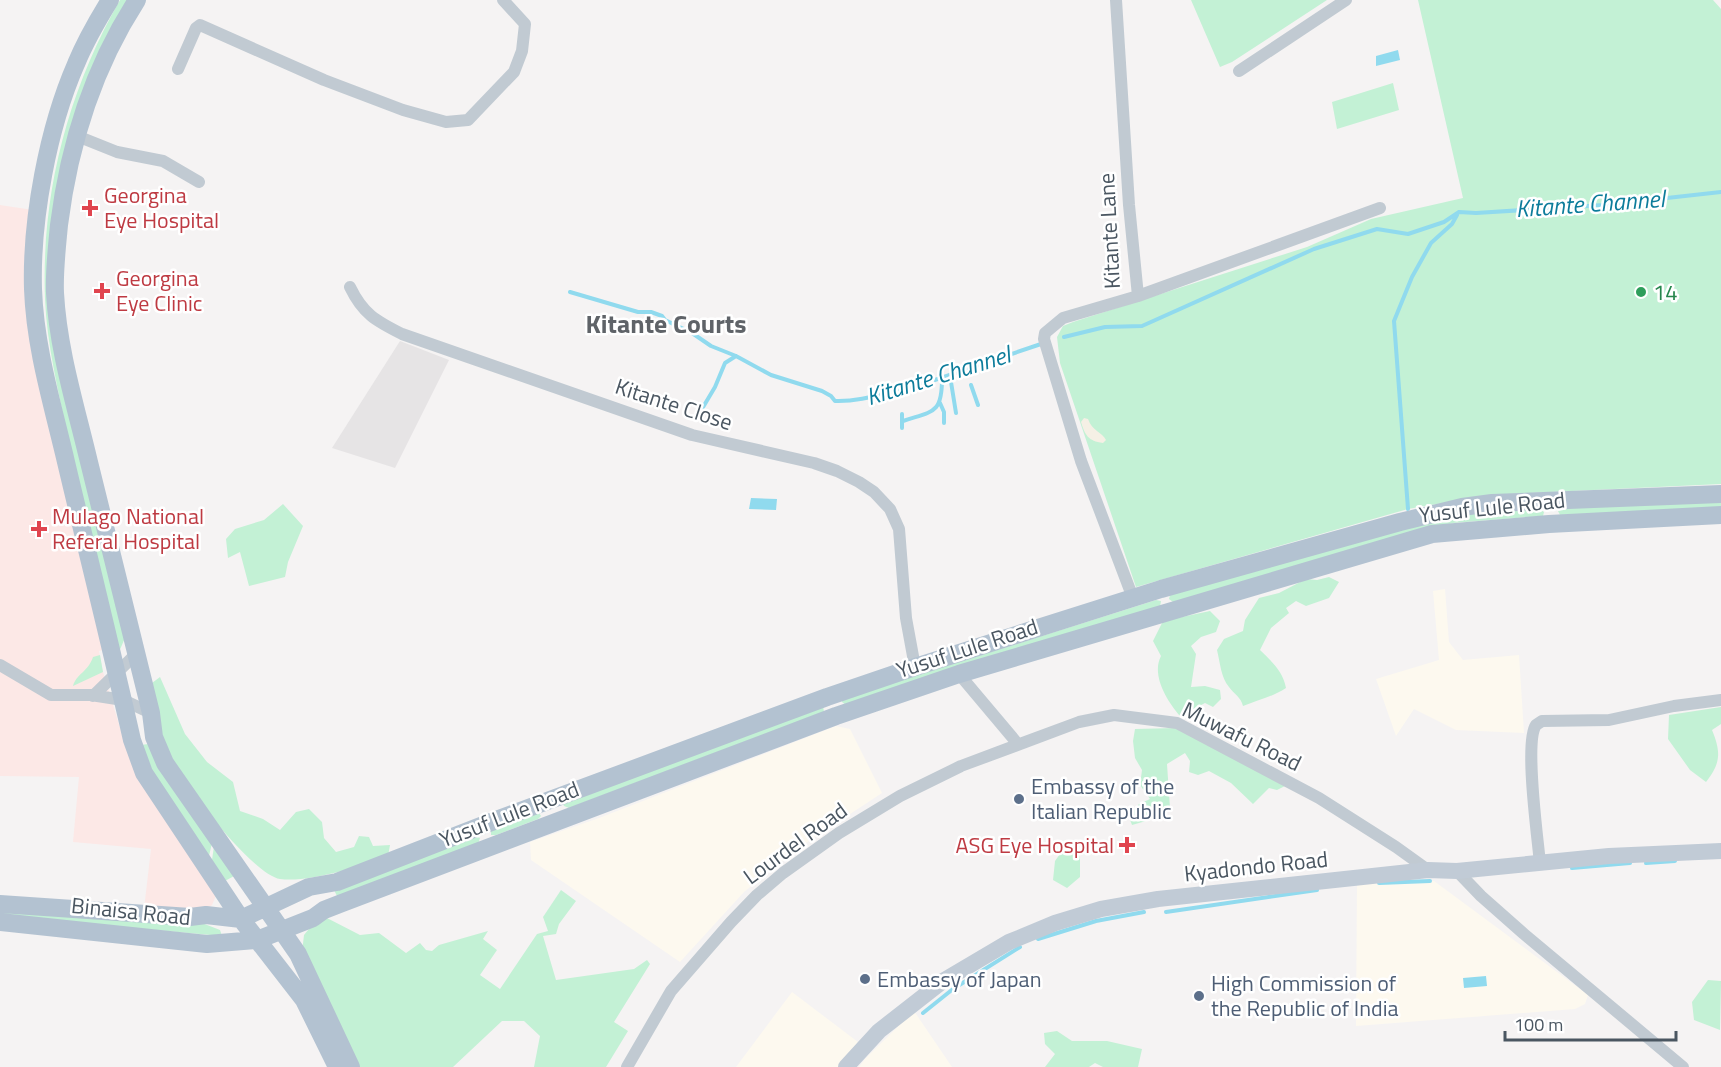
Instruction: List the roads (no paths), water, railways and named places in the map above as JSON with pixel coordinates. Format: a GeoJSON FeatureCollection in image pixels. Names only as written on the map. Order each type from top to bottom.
{"type":"FeatureCollection","features":[{"type":"Feature","properties":{"kind":"main road"},"geometry":{"type":"LineString","coordinates":[[110,0],[75,64],[60,107],[44,173],[36,234],[33,289],[45,374],[132,740],[144,773],[241,919],[304,1000],[337,1067]]}},
{"type":"Feature","properties":{"kind":"main road"},"geometry":{"type":"LineString","coordinates":[[137,0],[104,59],[87,100],[63,196],[57,244],[55,293],[66,366],[154,737],[165,763],[298,954],[351,1067]]}},
{"type":"Feature","properties":{"kind":"main road"},"geometry":{"type":"LineString","coordinates":[[45,374],[66,366]]}},
{"type":"Feature","properties":{"kind":"main road","name":"Yusuf Lule Road"},"geometry":{"type":"LineString","coordinates":[[241,919],[309,887],[337,882],[827,697],[1173,585],[1462,507],[1492,503],[1721,494]]}},
{"type":"Feature","properties":{"kind":"main road"},"geometry":{"type":"LineString","coordinates":[[1547,501],[1549,524]]}},
{"type":"Feature","properties":{"kind":"main road","name":"Yusuf Lule Road"},"geometry":{"type":"LineString","coordinates":[[257,940],[313,918],[324,910],[836,716],[959,674],[1432,534],[1549,524],[1721,515]]}},
{"type":"Feature","properties":{"kind":"main road"},"geometry":{"type":"LineString","coordinates":[[827,697],[836,716]]}},
{"type":"Feature","properties":{"kind":"main road"},"geometry":{"type":"LineString","coordinates":[[547,801],[552,823]]}},
{"type":"Feature","properties":{"kind":"main road"},"geometry":{"type":"LineString","coordinates":[[483,826],[489,847]]}},
{"type":"Feature","properties":{"kind":"main road","name":"Kyadondo Road"},"geometry":{"type":"LineString","coordinates":[[846,1067],[879,1031],[943,981],[1009,942],[1055,922],[1101,909],[1158,899],[1428,870],[1457,871],[1609,856],[1721,851]]}},
{"type":"Feature","properties":{"kind":"main road","name":"Binaisa Road"},"geometry":{"type":"LineString","coordinates":[[0,904],[169,916],[207,915],[241,919]]}},
{"type":"Feature","properties":{"kind":"main road","name":"Binaisa Road"},"geometry":{"type":"LineString","coordinates":[[0,922],[207,944],[257,940]]}},
{"type":"Feature","properties":{"kind":"street"},"geometry":{"type":"LineString","coordinates":[[178,69],[196,28],[200,25],[324,80],[403,110],[446,122],[468,120],[514,72],[522,51],[525,24],[503,0]]}},
{"type":"Feature","properties":{"kind":"street","name":"Kitante Lane"},"geometry":{"type":"LineString","coordinates":[[1116,0],[1138,296],[1063,318],[1045,333],[1044,339],[1082,461],[1133,598]]}},
{"type":"Feature","properties":{"kind":"street"},"geometry":{"type":"LineString","coordinates":[[1239,71],[1346,0]]}},
{"type":"Feature","properties":{"kind":"street"},"geometry":{"type":"LineString","coordinates":[[77,136],[117,152],[163,161],[199,182]]}},
{"type":"Feature","properties":{"kind":"street"},"geometry":{"type":"LineString","coordinates":[[1138,296],[1380,208]]}},
{"type":"Feature","properties":{"kind":"street","name":"Kitante Close"},"geometry":{"type":"LineString","coordinates":[[350,287],[366,313],[376,321],[402,334],[692,435],[814,463],[860,482],[874,492],[890,509],[899,529],[906,618],[915,667]]}},
{"type":"Feature","properties":{"kind":"street"},"geometry":{"type":"LineString","coordinates":[[93,696],[136,654]]}},
{"type":"Feature","properties":{"kind":"street"},"geometry":{"type":"LineString","coordinates":[[0,665],[51,695],[93,696],[123,700],[150,713]]}},
{"type":"Feature","properties":{"kind":"street"},"geometry":{"type":"LineString","coordinates":[[959,674],[1017,743]]}},
{"type":"Feature","properties":{"kind":"street"},"geometry":{"type":"LineString","coordinates":[[1540,864],[1533,794],[1531,739],[1536,725],[1542,721],[1609,720],[1674,706],[1721,700]]}},
{"type":"Feature","properties":{"kind":"street","name":"Muwafu Road"},"geometry":{"type":"LineString","coordinates":[[1017,743],[1079,722],[1114,715],[1174,722],[1319,798],[1428,870]]}},
{"type":"Feature","properties":{"kind":"street","name":"Lourdel Road"},"geometry":{"type":"LineString","coordinates":[[627,1067],[671,992],[731,922],[757,895],[783,873],[839,833],[900,796],[961,765],[1017,743]]}},
{"type":"Feature","properties":{"kind":"street"},"geometry":{"type":"LineString","coordinates":[[1457,871],[1524,934],[1683,1067]]}},
{"type":"Feature","properties":{"kind":"water"},"geometry":{"type":"Polygon","coordinates":[[[1398,50],[1400,60],[1376,66],[1376,56],[1398,50]]]}},
{"type":"Feature","properties":{"kind":"water"},"geometry":{"type":"Polygon","coordinates":[[[751,498],[777,499],[776,510],[749,509],[751,498]]]}},
{"type":"Feature","properties":{"kind":"water"},"geometry":{"type":"Polygon","coordinates":[[[1486,976],[1487,986],[1464,988],[1463,978],[1486,976]]]}},
{"type":"Feature","properties":{"kind":"waterway","name":"Kitante Channel"},"geometry":{"type":"LineString","coordinates":[[1459,212],[1476,213],[1604,205],[1721,192]]}},
{"type":"Feature","properties":{"kind":"waterway"},"geometry":{"type":"LineString","coordinates":[[1064,337],[1105,327],[1142,326],[1314,249],[1377,229],[1408,234],[1444,222],[1459,212]]}},
{"type":"Feature","properties":{"kind":"waterway"},"geometry":{"type":"LineString","coordinates":[[1408,509],[1394,321],[1412,277],[1431,243],[1452,224],[1457,215]]}},
{"type":"Feature","properties":{"kind":"waterway","name":"Kitante Channel"},"geometry":{"type":"LineString","coordinates":[[570,292],[638,312],[651,312],[662,316],[665,320],[692,333],[711,346],[736,356],[771,375],[822,391],[835,401],[866,398],[917,386],[1041,344]]}},
{"type":"Feature","properties":{"kind":"waterway"},"geometry":{"type":"LineString","coordinates":[[696,419],[715,387],[725,363],[736,356]]}},
{"type":"Feature","properties":{"kind":"waterway"},"geometry":{"type":"LineString","coordinates":[[903,421],[929,413],[938,405],[942,379]]}},
{"type":"Feature","properties":{"kind":"waterway"},"geometry":{"type":"LineString","coordinates":[[951,382],[956,413]]}},
{"type":"Feature","properties":{"kind":"waterway"},"geometry":{"type":"LineString","coordinates":[[971,385],[978,405]]}},
{"type":"Feature","properties":{"kind":"waterway"},"geometry":{"type":"LineString","coordinates":[[940,403],[944,412],[944,423]]}},
{"type":"Feature","properties":{"kind":"waterway"},"geometry":{"type":"LineString","coordinates":[[902,414],[902,428]]}},
{"type":"Feature","properties":{"kind":"waterway"},"geometry":{"type":"LineString","coordinates":[[1646,863],[1675,861]]}},
{"type":"Feature","properties":{"kind":"waterway"},"geometry":{"type":"LineString","coordinates":[[1572,868],[1630,863]]}},
{"type":"Feature","properties":{"kind":"waterway"},"geometry":{"type":"LineString","coordinates":[[1379,883],[1430,881]]}},
{"type":"Feature","properties":{"kind":"waterway"},"geometry":{"type":"LineString","coordinates":[[1166,912],[1317,890]]}},
{"type":"Feature","properties":{"kind":"waterway"},"geometry":{"type":"LineString","coordinates":[[1038,939],[1096,921],[1144,912]]}},
{"type":"Feature","properties":{"kind":"waterway"},"geometry":{"type":"LineString","coordinates":[[923,1013],[953,989],[1020,947]]}},
{"type":"Feature","properties":{"kind":"place","name":"Georgina Eye Hospital"},"geometry":{"type":"Point","coordinates":[90,208]}},
{"type":"Feature","properties":{"kind":"place","name":"Georgina Eye Clinic"},"geometry":{"type":"Point","coordinates":[102,291]}},
{"type":"Feature","properties":{"kind":"place","name":"14"},"geometry":{"type":"Point","coordinates":[1641,292]}},
{"type":"Feature","properties":{"kind":"place","name":"Mulago National Referal Hospital"},"geometry":{"type":"Point","coordinates":[39,529]}},
{"type":"Feature","properties":{"kind":"place","name":"Embassy of the Italian Republic"},"geometry":{"type":"Point","coordinates":[1019,799]}},
{"type":"Feature","properties":{"kind":"place","name":"ASG Eye Hospital"},"geometry":{"type":"Point","coordinates":[1127,845]}},
{"type":"Feature","properties":{"kind":"place","name":"Embassy of Japan"},"geometry":{"type":"Point","coordinates":[865,979]}},
{"type":"Feature","properties":{"kind":"place","name":"High Commission of the Republic of India"},"geometry":{"type":"Point","coordinates":[1199,996]}},
{"type":"Feature","properties":{"kind":"district","name":"Kitante Courts"},"geometry":{"type":"Point","coordinates":[666,323]}}]}
